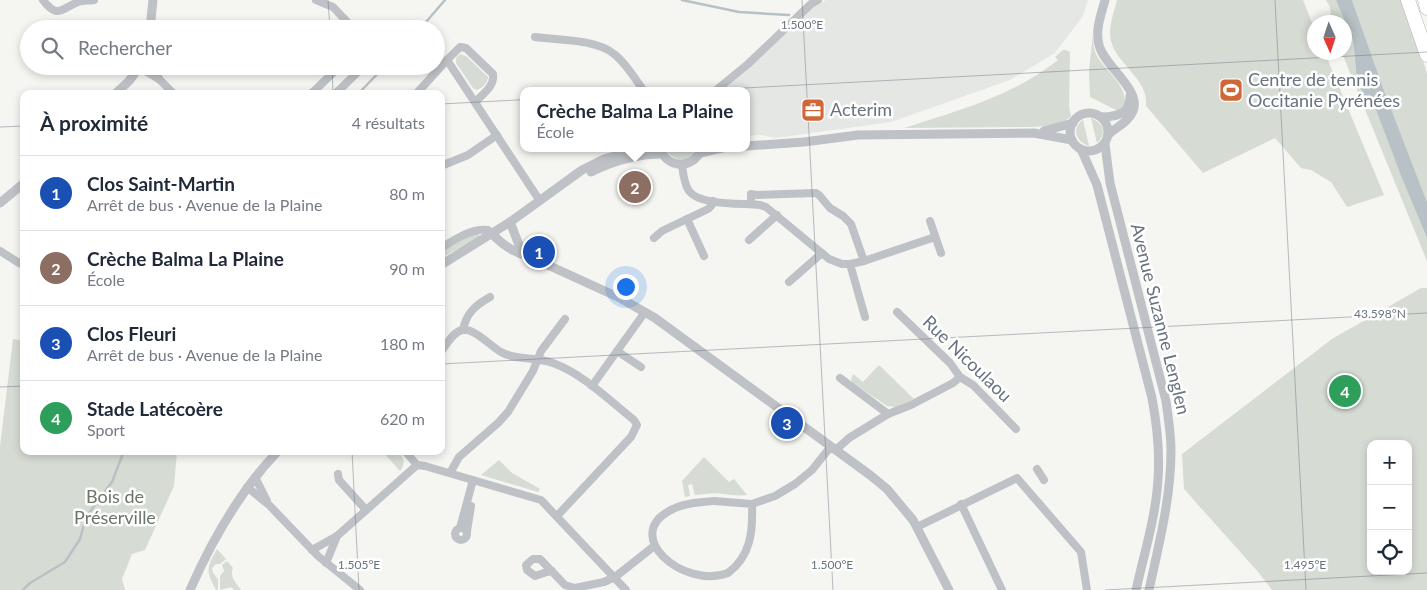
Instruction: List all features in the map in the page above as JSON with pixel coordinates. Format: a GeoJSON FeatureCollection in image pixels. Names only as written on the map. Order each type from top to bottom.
{"type":"FeatureCollection","features":[{"type":"Feature","properties":{"kind":"highway"},"geometry":{"type":"LineString","coordinates":[[1408,0],[1427,56]]}},
{"type":"Feature","properties":{"kind":"highway"},"geometry":{"type":"LineString","coordinates":[[1425,0],[1427,8]]}},
{"type":"Feature","properties":{"kind":"street"},"geometry":{"type":"LineString","coordinates":[[43,0],[51,9],[62,11],[80,1],[94,0]]}},
{"type":"Feature","properties":{"kind":"street"},"geometry":{"type":"LineString","coordinates":[[151,20],[153,0]]}},
{"type":"Feature","properties":{"kind":"street"},"geometry":{"type":"LineString","coordinates":[[316,0],[333,7],[345,20]]}},
{"type":"Feature","properties":{"kind":"street"},"geometry":{"type":"LineString","coordinates":[[720,87],[748,64],[811,4],[818,0]]}},
{"type":"Feature","properties":{"kind":"street"},"geometry":{"type":"LineString","coordinates":[[1052,132],[1072,140],[1081,150],[1094,151],[1129,119],[1134,110],[1133,95],[1104,58],[1098,43],[1099,25],[1105,0]]}},
{"type":"Feature","properties":{"kind":"street"},"geometry":{"type":"LineString","coordinates":[[534,38],[594,44],[603,48],[616,55],[641,87]]}},
{"type":"Feature","properties":{"kind":"street"},"geometry":{"type":"LineString","coordinates":[[475,102],[493,83],[494,77],[492,72],[464,47],[459,47],[447,60],[540,201]]}},
{"type":"Feature","properties":{"kind":"street"},"geometry":{"type":"LineString","coordinates":[[119,90],[134,75]]}},
{"type":"Feature","properties":{"kind":"street"},"geometry":{"type":"LineString","coordinates":[[153,75],[170,90]]}},
{"type":"Feature","properties":{"kind":"street"},"geometry":{"type":"LineString","coordinates":[[157,75],[159,79]]}},
{"type":"Feature","properties":{"kind":"street"},"geometry":{"type":"LineString","coordinates":[[315,90],[331,75]]}},
{"type":"Feature","properties":{"kind":"street"},"geometry":{"type":"LineString","coordinates":[[339,90],[355,75]]}},
{"type":"Feature","properties":{"kind":"street"},"geometry":{"type":"LineString","coordinates":[[420,90],[433,75]]}},
{"type":"Feature","properties":{"kind":"street"},"geometry":{"type":"LineString","coordinates":[[750,146],[804,142],[858,135],[1052,132],[1072,123],[1079,116],[1086,113],[1102,117],[1112,117],[1126,110],[1130,101],[1128,88]]}},
{"type":"Feature","properties":{"kind":"street"},"geometry":{"type":"LineString","coordinates":[[1102,117],[1108,126],[1106,140]]}},
{"type":"Feature","properties":{"kind":"street"},"geometry":{"type":"LineString","coordinates":[[1072,123],[1072,140]]}},
{"type":"Feature","properties":{"kind":"street"},"geometry":{"type":"LineString","coordinates":[[445,164],[468,155],[497,135]]}},
{"type":"Feature","properties":{"kind":"street","name":"Avenue Suzanne Lenglen"},"geometry":{"type":"LineString","coordinates":[[1106,140],[1110,183],[1166,401],[1170,430],[1170,480],[1167,506],[1149,590]]}},
{"type":"Feature","properties":{"kind":"street","name":"Avenue Suzanne Lenglen"},"geometry":{"type":"LineString","coordinates":[[1081,150],[1096,185],[1152,398],[1157,430],[1158,470],[1156,497],[1136,590]]}},
{"type":"Feature","properties":{"kind":"street"},"geometry":{"type":"LineString","coordinates":[[445,262],[510,222],[571,177],[595,163],[628,152]]}},
{"type":"Feature","properties":{"kind":"street"},"geometry":{"type":"LineString","coordinates":[[540,201],[606,165],[656,152]]}},
{"type":"Feature","properties":{"kind":"street"},"geometry":{"type":"LineString","coordinates":[[662,152],[670,162],[682,165],[692,162],[700,152]]}},
{"type":"Feature","properties":{"kind":"street"},"geometry":{"type":"LineString","coordinates":[[682,165],[685,184],[689,191],[698,198],[766,207],[835,262],[850,264],[935,237]]}},
{"type":"Feature","properties":{"kind":"street"},"geometry":{"type":"LineString","coordinates":[[0,202],[20,186]]}},
{"type":"Feature","properties":{"kind":"street"},"geometry":{"type":"LineString","coordinates":[[751,204],[751,194],[756,196],[816,193],[830,208],[843,216],[850,224],[864,260]]}},
{"type":"Feature","properties":{"kind":"street"},"geometry":{"type":"LineString","coordinates":[[654,238],[662,231],[708,209],[713,201]]}},
{"type":"Feature","properties":{"kind":"street"},"geometry":{"type":"LineString","coordinates":[[749,240],[777,214]]}},
{"type":"Feature","properties":{"kind":"street"},"geometry":{"type":"LineString","coordinates":[[686,219],[704,256]]}},
{"type":"Feature","properties":{"kind":"street"},"geometry":{"type":"LineString","coordinates":[[930,221],[940,253]]}},
{"type":"Feature","properties":{"kind":"street"},"geometry":{"type":"LineString","coordinates":[[510,222],[519,245],[528,256]]}},
{"type":"Feature","properties":{"kind":"street"},"geometry":{"type":"LineString","coordinates":[[445,245],[476,231],[488,230],[508,247],[520,254],[620,298],[686,339],[834,448],[886,489],[917,527],[949,590]]}},
{"type":"Feature","properties":{"kind":"street"},"geometry":{"type":"LineString","coordinates":[[0,251],[20,264]]}},
{"type":"Feature","properties":{"kind":"street"},"geometry":{"type":"LineString","coordinates":[[789,282],[822,253]]}},
{"type":"Feature","properties":{"kind":"street"},"geometry":{"type":"LineString","coordinates":[[850,264],[865,317]]}},
{"type":"Feature","properties":{"kind":"street"},"geometry":{"type":"LineString","coordinates":[[463,330],[466,318],[476,305],[490,296]]}},
{"type":"Feature","properties":{"kind":"street"},"geometry":{"type":"LineString","coordinates":[[592,386],[645,312]]}},
{"type":"Feature","properties":{"kind":"street","name":"Rue Nicoulaou"},"geometry":{"type":"LineString","coordinates":[[897,312],[950,362],[960,377],[973,385],[1016,429]]}},
{"type":"Feature","properties":{"kind":"street"},"geometry":{"type":"LineString","coordinates":[[450,473],[459,457],[508,412],[534,371],[537,358],[565,319]]}},
{"type":"Feature","properties":{"kind":"street"},"geometry":{"type":"LineString","coordinates":[[445,347],[456,333],[463,330],[470,331],[502,353],[516,357],[537,358],[571,370],[634,420],[637,425],[631,437],[557,516]]}},
{"type":"Feature","properties":{"kind":"street"},"geometry":{"type":"LineString","coordinates":[[617,351],[641,367]]}},
{"type":"Feature","properties":{"kind":"street"},"geometry":{"type":"LineString","coordinates":[[752,504],[752,530],[749,545],[738,563],[723,577],[704,582],[685,580],[663,564],[653,547],[653,534],[658,522],[664,514],[674,508],[714,501],[752,504],[775,496],[795,484],[812,470],[828,450],[839,447],[849,438],[888,414],[911,405],[953,383],[960,377]]}},
{"type":"Feature","properties":{"kind":"street"},"geometry":{"type":"LineString","coordinates":[[840,378],[888,414]]}},
{"type":"Feature","properties":{"kind":"street"},"geometry":{"type":"LineString","coordinates":[[190,590],[210,549],[247,487],[274,455]]}},
{"type":"Feature","properties":{"kind":"street"},"geometry":{"type":"LineString","coordinates":[[408,455],[417,465],[541,500],[626,590]]}},
{"type":"Feature","properties":{"kind":"street"},"geometry":{"type":"LineString","coordinates":[[312,550],[337,536],[417,465]]}},
{"type":"Feature","properties":{"kind":"street"},"geometry":{"type":"LineString","coordinates":[[1037,469],[1044,480]]}},
{"type":"Feature","properties":{"kind":"street"},"geometry":{"type":"LineString","coordinates":[[338,474],[339,480],[366,510]]}},
{"type":"Feature","properties":{"kind":"street"},"geometry":{"type":"LineString","coordinates":[[255,477],[269,505]]}},
{"type":"Feature","properties":{"kind":"street"},"geometry":{"type":"LineString","coordinates":[[917,527],[1017,478],[1081,552],[1087,590]]}},
{"type":"Feature","properties":{"kind":"street"},"geometry":{"type":"LineString","coordinates":[[463,529],[471,502],[470,493],[473,480]]}},
{"type":"Feature","properties":{"kind":"street"},"geometry":{"type":"LineString","coordinates":[[247,487],[269,505],[326,563],[360,590]]}},
{"type":"Feature","properties":{"kind":"street"},"geometry":{"type":"LineString","coordinates":[[961,504],[1002,590]]}},
{"type":"Feature","properties":{"kind":"street"},"geometry":{"type":"LineString","coordinates":[[326,563],[337,536]]}},
{"type":"Feature","properties":{"kind":"street"},"geometry":{"type":"LineString","coordinates":[[552,572],[565,585],[575,588],[604,582],[615,577],[653,547]]}},
{"type":"Feature","properties":{"kind":"shaded area"},"geometry":{"type":"Polygon","coordinates":[[[826,0],[1088,0],[1083,16],[1055,53],[1010,80],[891,122],[776,138],[761,135],[750,136],[750,87],[726,86],[797,17],[826,0]]]}},
{"type":"Feature","properties":{"kind":"shaded area"},"geometry":{"type":"Polygon","coordinates":[[[1336,0],[1352,0],[1383,88],[1427,202],[1427,238],[1376,110],[1365,97],[1357,80],[1352,38],[1352,15],[1342,15],[1336,0]]]}},
{"type":"Feature","properties":{"kind":"green space","name":"Centre de tennis Occitanie Pyrénées"},"geometry":{"type":"Polygon","coordinates":[[[1117,0],[1303,0],[1309,15],[1307,15],[1307,60],[1328,60],[1384,195],[1347,207],[1331,182],[1311,170],[1301,168],[1275,138],[1203,173],[1146,106],[1146,98],[1142,86],[1115,51],[1110,34],[1111,21],[1117,0]]]}},
{"type":"Feature","properties":{"kind":"green space"},"geometry":{"type":"Polygon","coordinates":[[[1326,0],[1336,0],[1343,15],[1331,15],[1330,7],[1326,0]]]}},
{"type":"Feature","properties":{"kind":"green space"},"geometry":{"type":"Polygon","coordinates":[[[1352,0],[1403,0],[1427,73],[1427,202],[1383,88],[1352,0]]]}},
{"type":"Feature","properties":{"kind":"green space"},"geometry":{"type":"Polygon","coordinates":[[[1093,33],[1094,48],[1097,56],[1119,83],[1124,95],[1125,102],[1118,111],[1090,97],[1089,71],[1093,33]]]}},
{"type":"Feature","properties":{"kind":"green space"},"geometry":{"type":"Polygon","coordinates":[[[1352,38],[1356,71],[1365,97],[1376,110],[1427,238],[1427,261],[1345,60],[1352,60],[1352,38]]]}},
{"type":"Feature","properties":{"kind":"green space"},"geometry":{"type":"Polygon","coordinates":[[[1063,50],[1070,52],[1069,106],[1071,116],[1067,120],[1052,125],[1030,127],[904,128],[964,109],[1003,93],[1041,73],[1058,60],[1055,57],[1063,50]]]}},
{"type":"Feature","properties":{"kind":"green space"},"geometry":{"type":"Polygon","coordinates":[[[460,54],[466,56],[488,77],[486,83],[480,88],[476,90],[473,88],[456,63],[456,58],[460,54]]]}},
{"type":"Feature","properties":{"kind":"green space"},"geometry":{"type":"Polygon","coordinates":[[[1091,118],[1099,123],[1103,129],[1102,136],[1097,143],[1091,118]]]}},
{"type":"Feature","properties":{"kind":"green space"},"geometry":{"type":"Polygon","coordinates":[[[1083,120],[1089,146],[1078,138],[1076,131],[1079,123],[1083,120]]]}},
{"type":"Feature","properties":{"kind":"green space"},"geometry":{"type":"Polygon","coordinates":[[[695,152],[686,160],[677,159],[668,153],[695,152]]]}},
{"type":"Feature","properties":{"kind":"green space"},"geometry":{"type":"Polygon","coordinates":[[[478,232],[480,237],[445,256],[445,249],[463,238],[478,232]]]}},
{"type":"Feature","properties":{"kind":"green space"},"geometry":{"type":"Polygon","coordinates":[[[1421,288],[1427,288],[1427,590],[1272,590],[1184,489],[1182,454],[1332,339],[1421,288]]]}},
{"type":"Feature","properties":{"kind":"green space","name":"Bois de Préserville"},"geometry":{"type":"Polygon","coordinates":[[[13,339],[20,340],[20,455],[177,455],[174,486],[145,550],[132,554],[122,579],[125,590],[0,590],[0,447],[13,339]]]}},
{"type":"Feature","properties":{"kind":"green space"},"geometry":{"type":"Polygon","coordinates":[[[879,365],[914,399],[896,407],[887,406],[851,380],[853,374],[863,382],[879,365]]]}},
{"type":"Feature","properties":{"kind":"green space"},"geometry":{"type":"Polygon","coordinates":[[[386,455],[401,455],[404,461],[400,471],[386,455]]]}},
{"type":"Feature","properties":{"kind":"green space"},"geometry":{"type":"Polygon","coordinates":[[[704,457],[729,482],[734,479],[747,495],[709,493],[695,495],[692,484],[688,485],[690,496],[685,497],[682,481],[704,457]]]}},
{"type":"Feature","properties":{"kind":"green space"},"geometry":{"type":"Polygon","coordinates":[[[499,460],[512,473],[540,489],[538,492],[481,475],[499,460]]]}},
{"type":"Feature","properties":{"kind":"green space"},"geometry":{"type":"Polygon","coordinates":[[[217,549],[226,559],[212,568],[213,573],[218,579],[218,590],[216,590],[210,578],[209,565],[217,549]]]}},
{"type":"Feature","properties":{"kind":"green space"},"geometry":{"type":"Polygon","coordinates":[[[227,561],[233,568],[232,577],[241,590],[234,590],[231,587],[220,590],[220,576],[224,571],[222,565],[227,561]]]}},
{"type":"Feature","properties":{"kind":"waterway"},"geometry":{"type":"LineString","coordinates":[[428,20],[445,0]]}},
{"type":"Feature","properties":{"kind":"waterway"},"geometry":{"type":"LineString","coordinates":[[682,0],[739,12],[789,15]]}},
{"type":"Feature","properties":{"kind":"waterway"},"geometry":{"type":"LineString","coordinates":[[362,90],[376,75]]}},
{"type":"Feature","properties":{"kind":"waterway"},"geometry":{"type":"LineString","coordinates":[[23,590],[30,583],[65,562],[80,539],[86,517],[112,482],[122,455]]}},
{"type":"Feature","properties":{"kind":"place","name":"Centre de tennis Occitanie Pyrénées"},"geometry":{"type":"Point","coordinates":[1231,90]}},
{"type":"Feature","properties":{"kind":"place","name":"Acterim"},"geometry":{"type":"Point","coordinates":[813,110]}},
{"type":"Feature","properties":{"kind":"place","name":"Crèche Balma La Plaine"},"geometry":{"type":"Point","coordinates":[635,187]}},
{"type":"Feature","properties":{"kind":"place","name":"Clos Saint-Martin"},"geometry":{"type":"Point","coordinates":[539,252]}},
{"type":"Feature","properties":{"kind":"place","name":"Stade Latécoère"},"geometry":{"type":"Point","coordinates":[1345,391]}},
{"type":"Feature","properties":{"kind":"place","name":"Clos Fleuri"},"geometry":{"type":"Point","coordinates":[787,423]}}]}
